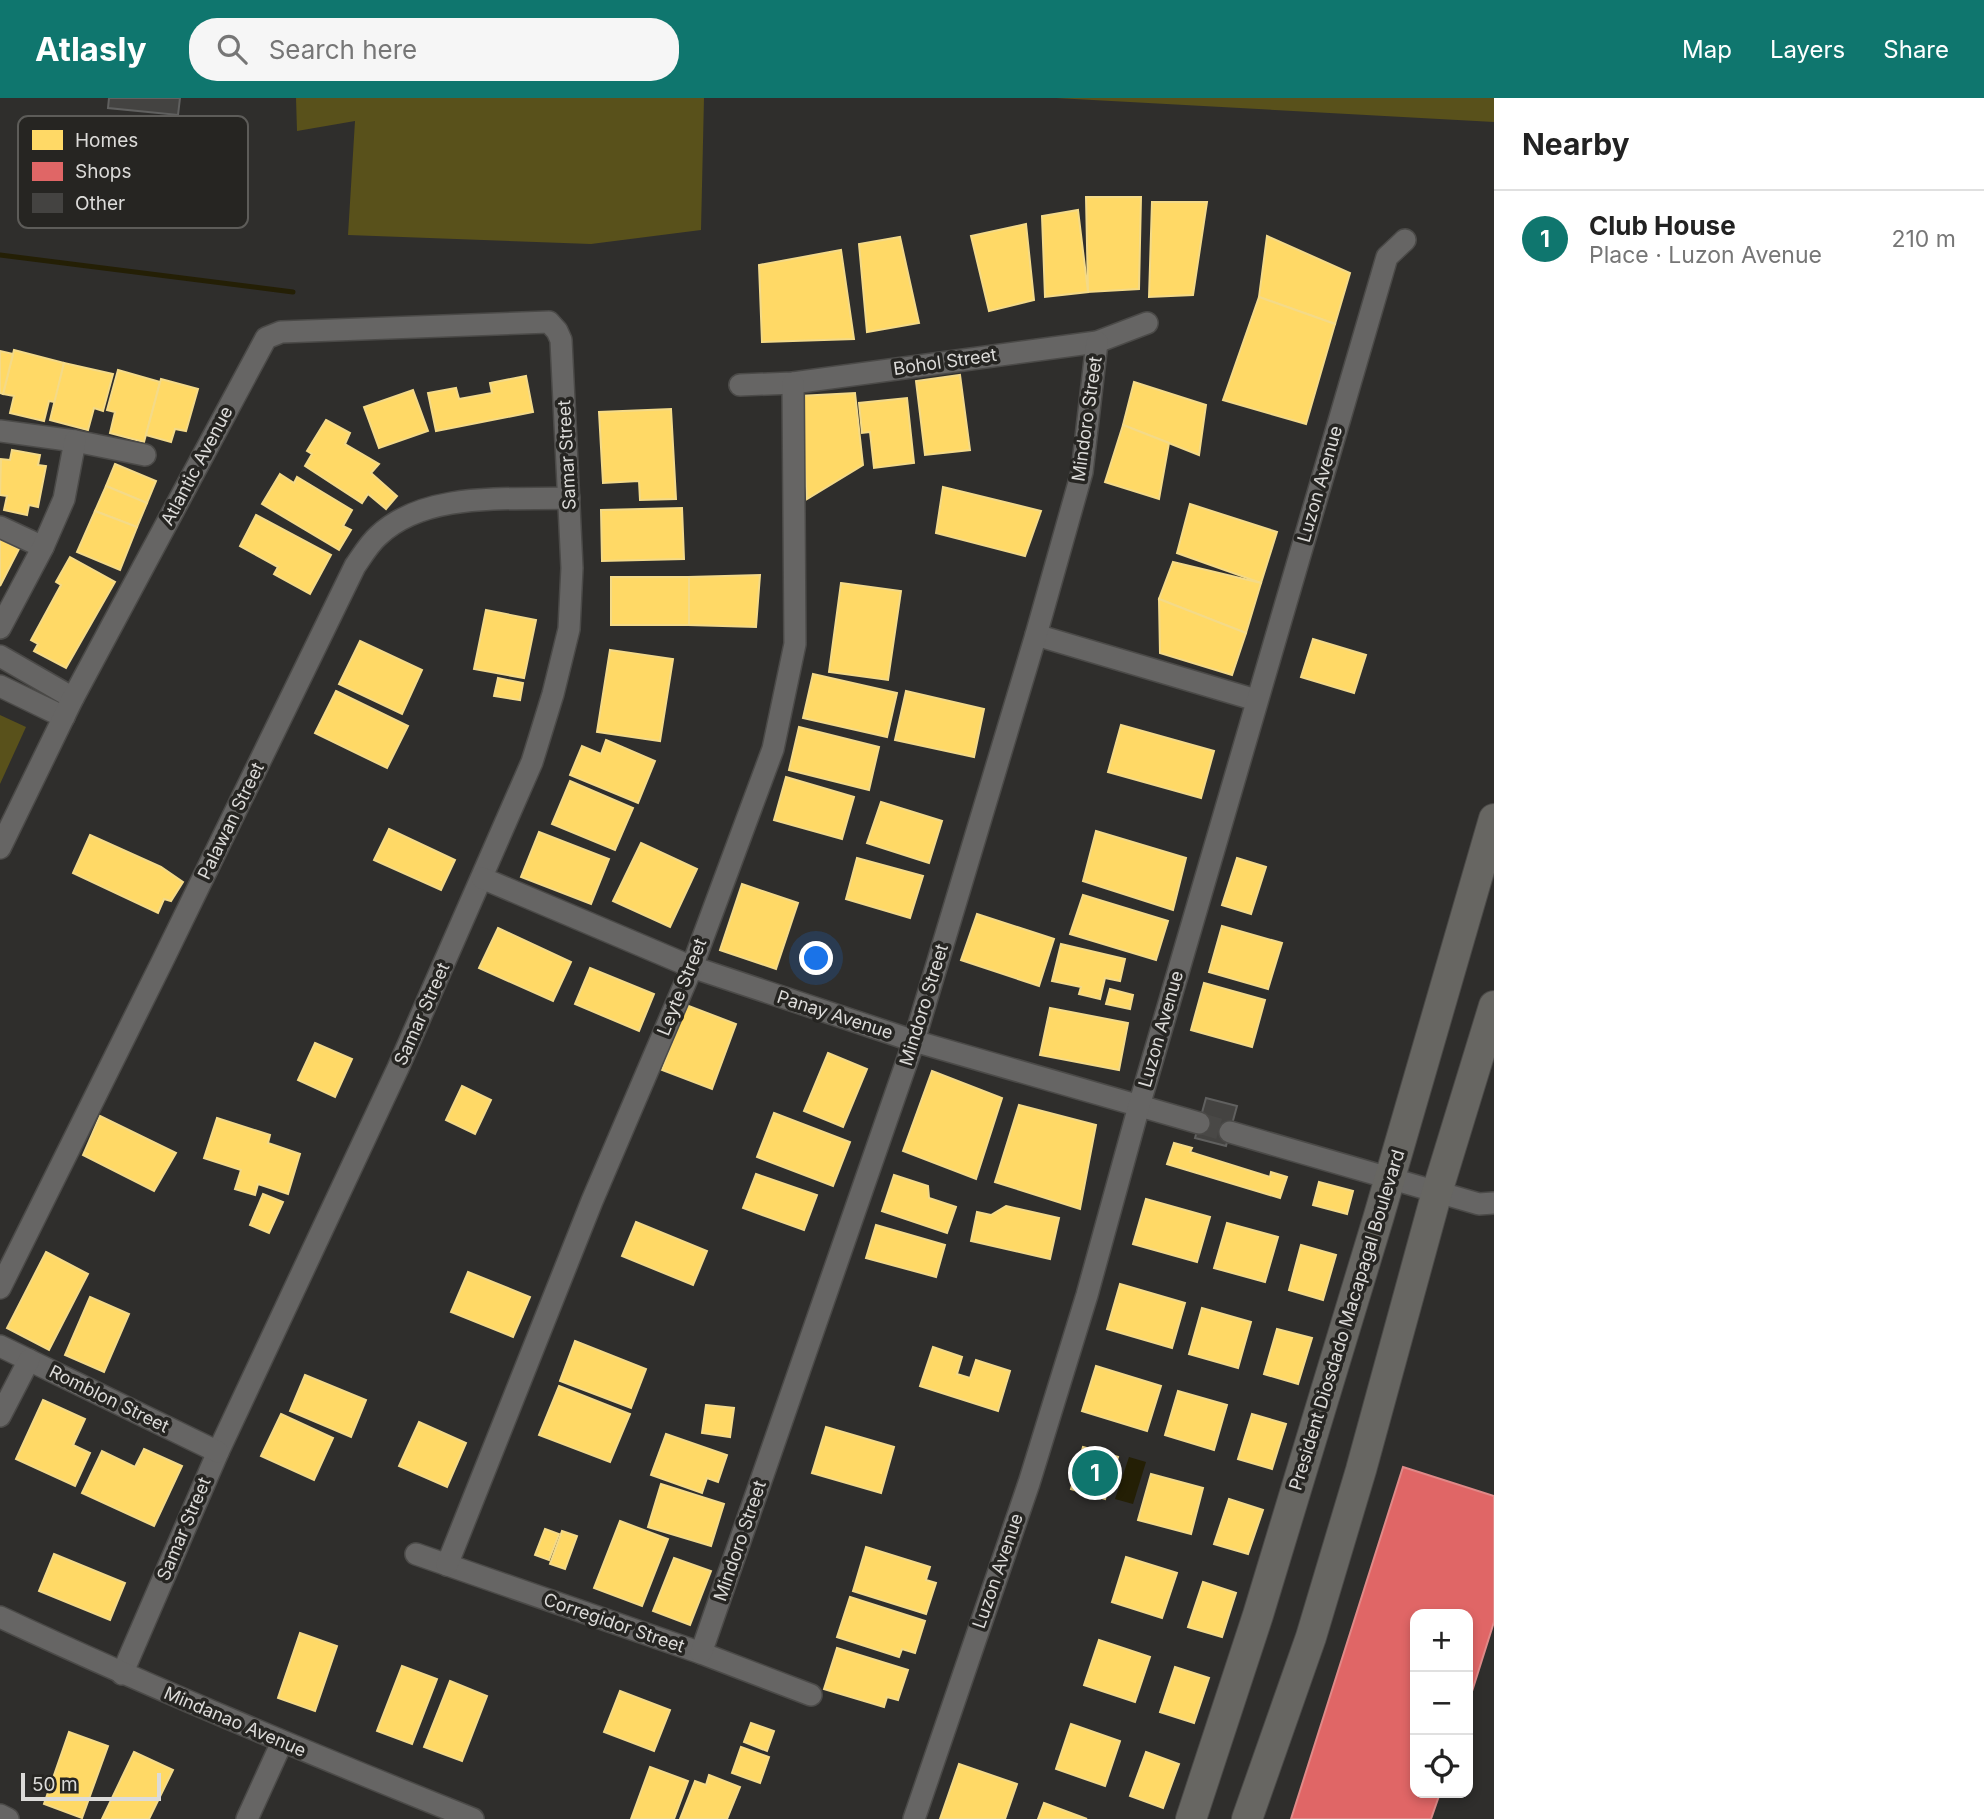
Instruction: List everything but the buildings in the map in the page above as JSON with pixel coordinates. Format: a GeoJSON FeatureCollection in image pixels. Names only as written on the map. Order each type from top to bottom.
{"type":"FeatureCollection","features":[{"type":"Feature","properties":{"kind":"main road","name":"President Diosdado Macapagal Boulevard"},"geometry":{"type":"LineString","coordinates":[[1191,1819],[1258,1615],[1390,1179],[1494,819]]}},
{"type":"Feature","properties":{"kind":"main road"},"geometry":{"type":"LineString","coordinates":[[1247,1819],[1311,1637],[1361,1470],[1437,1192],[1494,1006]]}},
{"type":"Feature","properties":{"kind":"street","name":"Luzon Avenue"},"geometry":{"type":"LineString","coordinates":[[914,1819],[1028,1483],[1087,1295],[1256,700],[1387,257],[1405,240]]}},
{"type":"Feature","properties":{"kind":"street","name":"Samar Street"},"geometry":{"type":"LineString","coordinates":[[122,1674],[218,1452],[398,1068],[532,762],[569,629],[572,568],[561,340],[549,322]]}},
{"type":"Feature","properties":{"kind":"street","name":"Atlantic Avenue"},"geometry":{"type":"LineString","coordinates":[[0,848],[68,708],[266,338],[281,332],[549,322]]}},
{"type":"Feature","properties":{"kind":"street","name":"Bohol Street"},"geometry":{"type":"LineString","coordinates":[[740,385],[793,383],[1097,342],[1147,323]]}},
{"type":"Feature","properties":{"kind":"street","name":"Mindoro Street"},"geometry":{"type":"LineString","coordinates":[[701,1653],[914,1041],[1082,472],[1097,342]]}},
{"type":"Feature","properties":{"kind":"street","name":"Leyte Street"},"geometry":{"type":"LineString","coordinates":[[447,1565],[592,1201],[692,967],[774,750],[795,645],[793,383]]}},
{"type":"Feature","properties":{"kind":"street"},"geometry":{"type":"LineString","coordinates":[[0,431],[75,441],[145,455]]}},
{"type":"Feature","properties":{"kind":"street"},"geometry":{"type":"LineString","coordinates":[[0,628],[43,548],[64,499],[75,441]]}},
{"type":"Feature","properties":{"kind":"street","name":"Palawan Street"},"geometry":{"type":"LineString","coordinates":[[0,1287],[157,973],[355,566],[376,537],[397,520],[430,507],[461,502],[569,498]]}},
{"type":"Feature","properties":{"kind":"street"},"geometry":{"type":"LineString","coordinates":[[0,527],[43,548]]}},
{"type":"Feature","properties":{"kind":"street"},"geometry":{"type":"LineString","coordinates":[[1036,635],[1256,700]]}},
{"type":"Feature","properties":{"kind":"street"},"geometry":{"type":"LineString","coordinates":[[0,656],[68,708]]}},
{"type":"Feature","properties":{"kind":"street"},"geometry":{"type":"LineString","coordinates":[[0,686],[68,708]]}},
{"type":"Feature","properties":{"kind":"street","name":"Panay Avenue"},"geometry":{"type":"LineString","coordinates":[[482,878],[692,967],[914,1041],[1199,1123]]}},
{"type":"Feature","properties":{"kind":"street"},"geometry":{"type":"LineString","coordinates":[[1230,1132],[1489,1208]]}},
{"type":"Feature","properties":{"kind":"street","name":"Romblon Street"},"geometry":{"type":"LineString","coordinates":[[0,1346],[218,1452]]}},
{"type":"Feature","properties":{"kind":"street"},"geometry":{"type":"LineString","coordinates":[[0,1416],[29,1360]]}},
{"type":"Feature","properties":{"kind":"street","name":"Corregidor Street"},"geometry":{"type":"LineString","coordinates":[[416,1554],[701,1653],[811,1695]]}},
{"type":"Feature","properties":{"kind":"street","name":"Mindanao Avenue"},"geometry":{"type":"LineString","coordinates":[[0,1617],[122,1674],[473,1819]]}},
{"type":"Feature","properties":{"kind":"street"},"geometry":{"type":"LineString","coordinates":[[247,1819],[282,1742]]}},
{"type":"Feature","properties":{"kind":"street"},"geometry":{"type":"LineString","coordinates":[[0,1815],[8,1819]]}},
{"type":"Feature","properties":{"kind":"shaded area"},"geometry":{"type":"Polygon","coordinates":[[[296,98],[704,98],[701,230],[591,244],[348,235],[355,121],[297,131],[296,98]]]}},
{"type":"Feature","properties":{"kind":"shaded area"},"geometry":{"type":"Polygon","coordinates":[[[1056,98],[1494,98],[1494,122],[1056,98]]]}},
{"type":"Feature","properties":{"kind":"shaded area"},"geometry":{"type":"Polygon","coordinates":[[[0,715],[26,727],[0,784],[0,715]]]}},
{"type":"Feature","properties":{"kind":"shaded area"},"geometry":{"type":"Polygon","coordinates":[[[1129,1457],[1146,1462],[1133,1504],[1115,1499],[1129,1457]]]}},
{"type":"Feature","properties":{"kind":"waterway"},"geometry":{"type":"LineString","coordinates":[[0,255],[293,292]]}},
{"type":"Feature","properties":{"kind":"tunnel"},"geometry":{"type":"LineString","coordinates":[[1199,1123],[1230,1132]]}},
{"type":"Feature","properties":{"kind":"place","name":"Club House"},"geometry":{"type":"Point","coordinates":[1095,1473]}}]}
